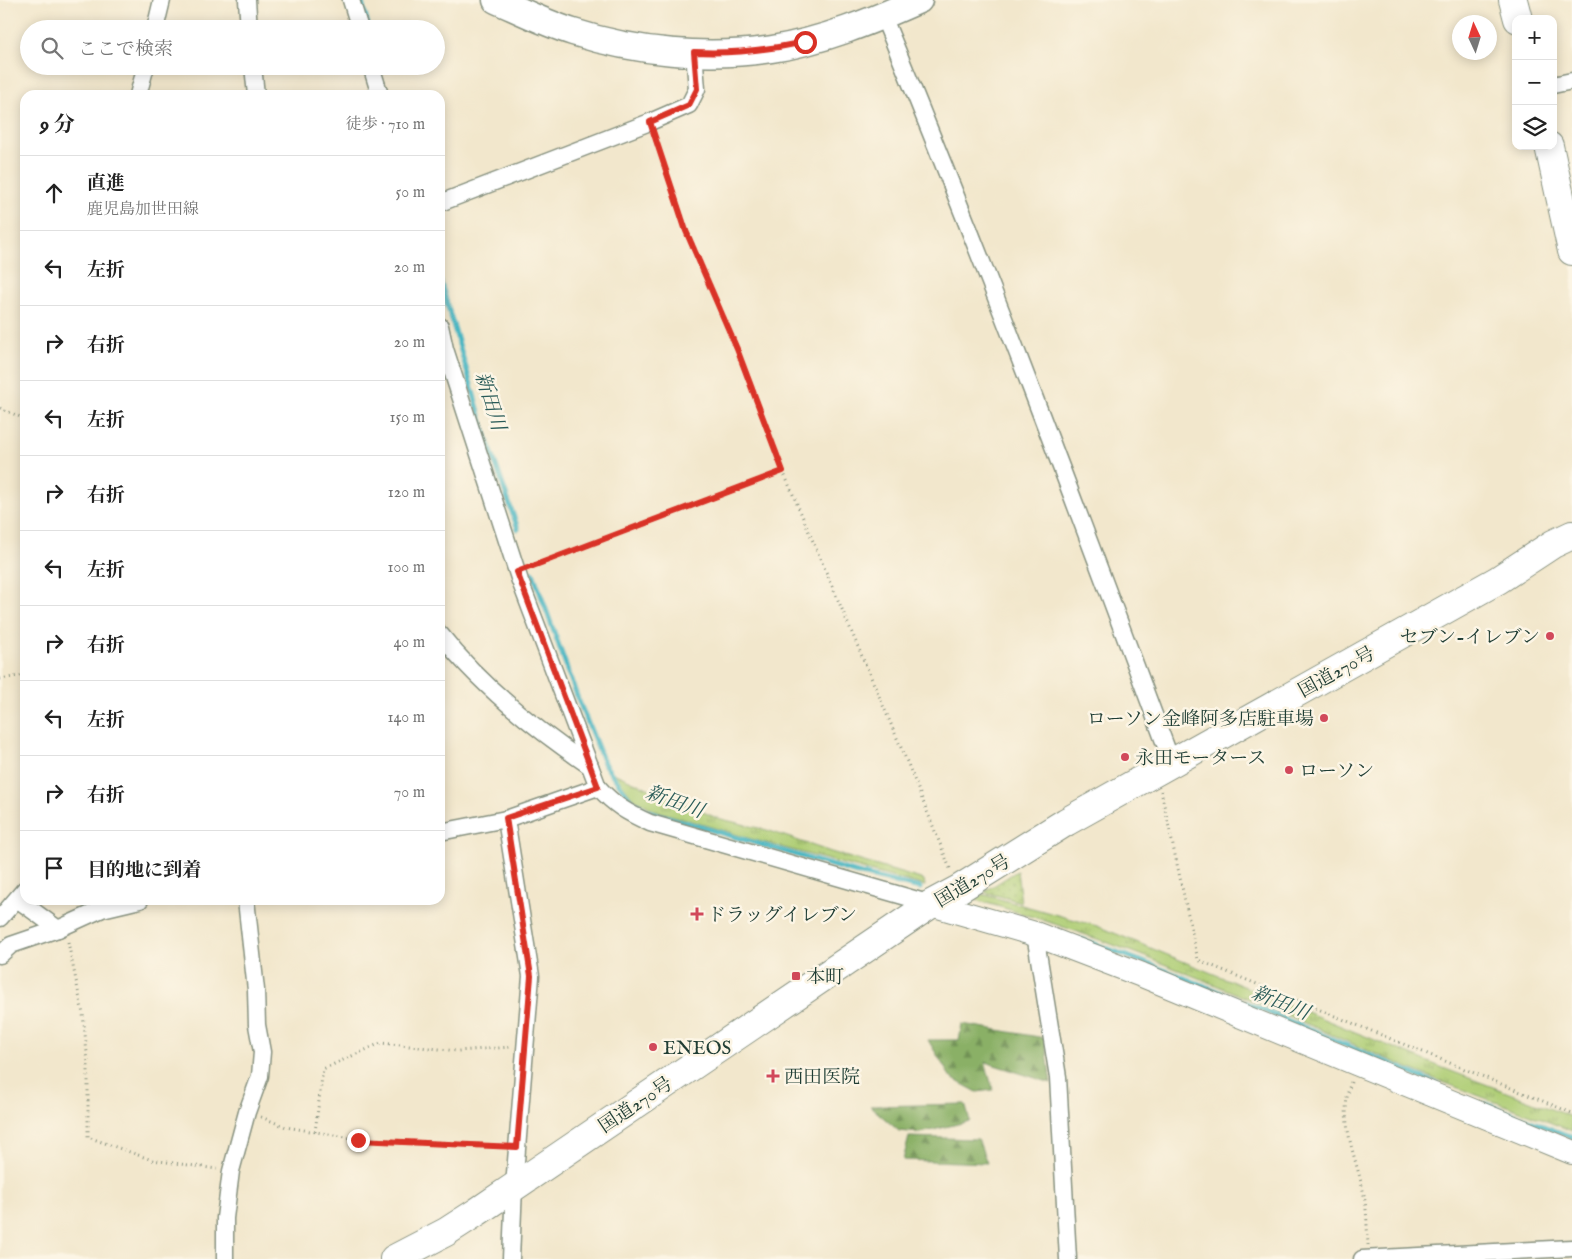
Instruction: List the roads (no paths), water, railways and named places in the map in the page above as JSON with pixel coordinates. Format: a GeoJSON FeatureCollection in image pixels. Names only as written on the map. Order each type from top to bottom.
{"type":"FeatureCollection","features":[{"type":"Feature","properties":{"kind":"highway"},"geometry":{"type":"LineString","coordinates":[[1513,0],[1517,15]]}},
{"type":"Feature","properties":{"kind":"highway"},"geometry":{"type":"LineString","coordinates":[[1550,150],[1572,251]]}},
{"type":"Feature","properties":{"kind":"highway","name":"国道270号"},"geometry":{"type":"LineString","coordinates":[[394,1259],[446,1232],[931,904],[959,889],[1066,822],[1498,580],[1553,544],[1572,535]]}},
{"type":"Feature","properties":{"kind":"main road"},"geometry":{"type":"LineString","coordinates":[[509,3],[572,32],[622,44],[674,52],[717,53],[771,49],[805,42],[853,28],[919,0]]}},
{"type":"Feature","properties":{"kind":"street"},"geometry":{"type":"LineString","coordinates":[[157,20],[160,0]]}},
{"type":"Feature","properties":{"kind":"street"},"geometry":{"type":"LineString","coordinates":[[247,0],[248,20]]}},
{"type":"Feature","properties":{"kind":"street"},"geometry":{"type":"LineString","coordinates":[[352,0],[358,20]]}},
{"type":"Feature","properties":{"kind":"street"},"geometry":{"type":"LineString","coordinates":[[884,16],[1088,536],[1165,767]]}},
{"type":"Feature","properties":{"kind":"street"},"geometry":{"type":"LineString","coordinates":[[445,201],[650,122],[689,105],[697,89],[694,52]]}},
{"type":"Feature","properties":{"kind":"street"},"geometry":{"type":"LineString","coordinates":[[139,90],[144,75]]}},
{"type":"Feature","properties":{"kind":"street"},"geometry":{"type":"LineString","coordinates":[[254,75],[255,90]]}},
{"type":"Feature","properties":{"kind":"street"},"geometry":{"type":"LineString","coordinates":[[374,75],[378,90]]}},
{"type":"Feature","properties":{"kind":"street"},"geometry":{"type":"LineString","coordinates":[[1557,84],[1572,81]]}},
{"type":"Feature","properties":{"kind":"street"},"geometry":{"type":"LineString","coordinates":[[445,349],[517,572],[598,787],[610,801],[624,811],[650,823],[1035,934],[1228,1009],[1358,1065],[1572,1152]]}},
{"type":"Feature","properties":{"kind":"street"},"geometry":{"type":"LineString","coordinates":[[445,640],[489,687],[542,731],[590,766]]}},
{"type":"Feature","properties":{"kind":"street"},"geometry":{"type":"LineString","coordinates":[[445,831],[506,818],[598,787]]}},
{"type":"Feature","properties":{"kind":"street"},"geometry":{"type":"LineString","coordinates":[[506,818],[531,976],[514,1186],[511,1259]]}},
{"type":"Feature","properties":{"kind":"street"},"geometry":{"type":"LineString","coordinates":[[0,918],[20,895]]}},
{"type":"Feature","properties":{"kind":"street"},"geometry":{"type":"LineString","coordinates":[[33,905],[58,929]]}},
{"type":"Feature","properties":{"kind":"street"},"geometry":{"type":"LineString","coordinates":[[0,955],[11,945],[58,929],[102,909],[119,905]]}},
{"type":"Feature","properties":{"kind":"street"},"geometry":{"type":"LineString","coordinates":[[225,1259],[225,1218],[232,1171],[246,1112],[260,1076],[262,1052],[247,905]]}},
{"type":"Feature","properties":{"kind":"street"},"geometry":{"type":"LineString","coordinates":[[1035,934],[1058,1077],[1068,1259]]}},
{"type":"Feature","properties":{"kind":"street"},"geometry":{"type":"LineString","coordinates":[[1362,1259],[1527,1255],[1572,1248]]}},
{"type":"Feature","properties":{"kind":"waterway","name":"新田川"},"geometry":{"type":"LineString","coordinates":[[361,0],[367,20]]}},
{"type":"Feature","properties":{"kind":"waterway","name":"新田川"},"geometry":{"type":"LineString","coordinates":[[445,297],[487,439],[518,529]]}},
{"type":"Feature","properties":{"kind":"waterway","name":"新田川"},"geometry":{"type":"LineString","coordinates":[[533,573],[578,699],[605,765],[631,800],[647,811],[861,874],[920,888]]}},
{"type":"Feature","properties":{"kind":"waterway","name":"新田川"},"geometry":{"type":"LineString","coordinates":[[1081,939],[1216,991],[1437,1084]]}},
{"type":"Feature","properties":{"kind":"waterway","name":"新田川"},"geometry":{"type":"LineString","coordinates":[[1486,1104],[1572,1137]]}},
{"type":"Feature","properties":{"kind":"place","name":"セブン-イレブン"},"geometry":{"type":"Point","coordinates":[1550,636]}},
{"type":"Feature","properties":{"kind":"place","name":"ローソン金峰阿多店駐車場"},"geometry":{"type":"Point","coordinates":[1324,718]}},
{"type":"Feature","properties":{"kind":"place","name":"永田モータース"},"geometry":{"type":"Point","coordinates":[1125,757]}},
{"type":"Feature","properties":{"kind":"place","name":"ローソン"},"geometry":{"type":"Point","coordinates":[1289,770]}},
{"type":"Feature","properties":{"kind":"place","name":"ドラッグイレブン"},"geometry":{"type":"Point","coordinates":[697,914]}},
{"type":"Feature","properties":{"kind":"place","name":"本町"},"geometry":{"type":"Point","coordinates":[796,976]}},
{"type":"Feature","properties":{"kind":"place","name":"ENEOS"},"geometry":{"type":"Point","coordinates":[653,1047]}},
{"type":"Feature","properties":{"kind":"place","name":"西田医院"},"geometry":{"type":"Point","coordinates":[773,1076]}}]}
